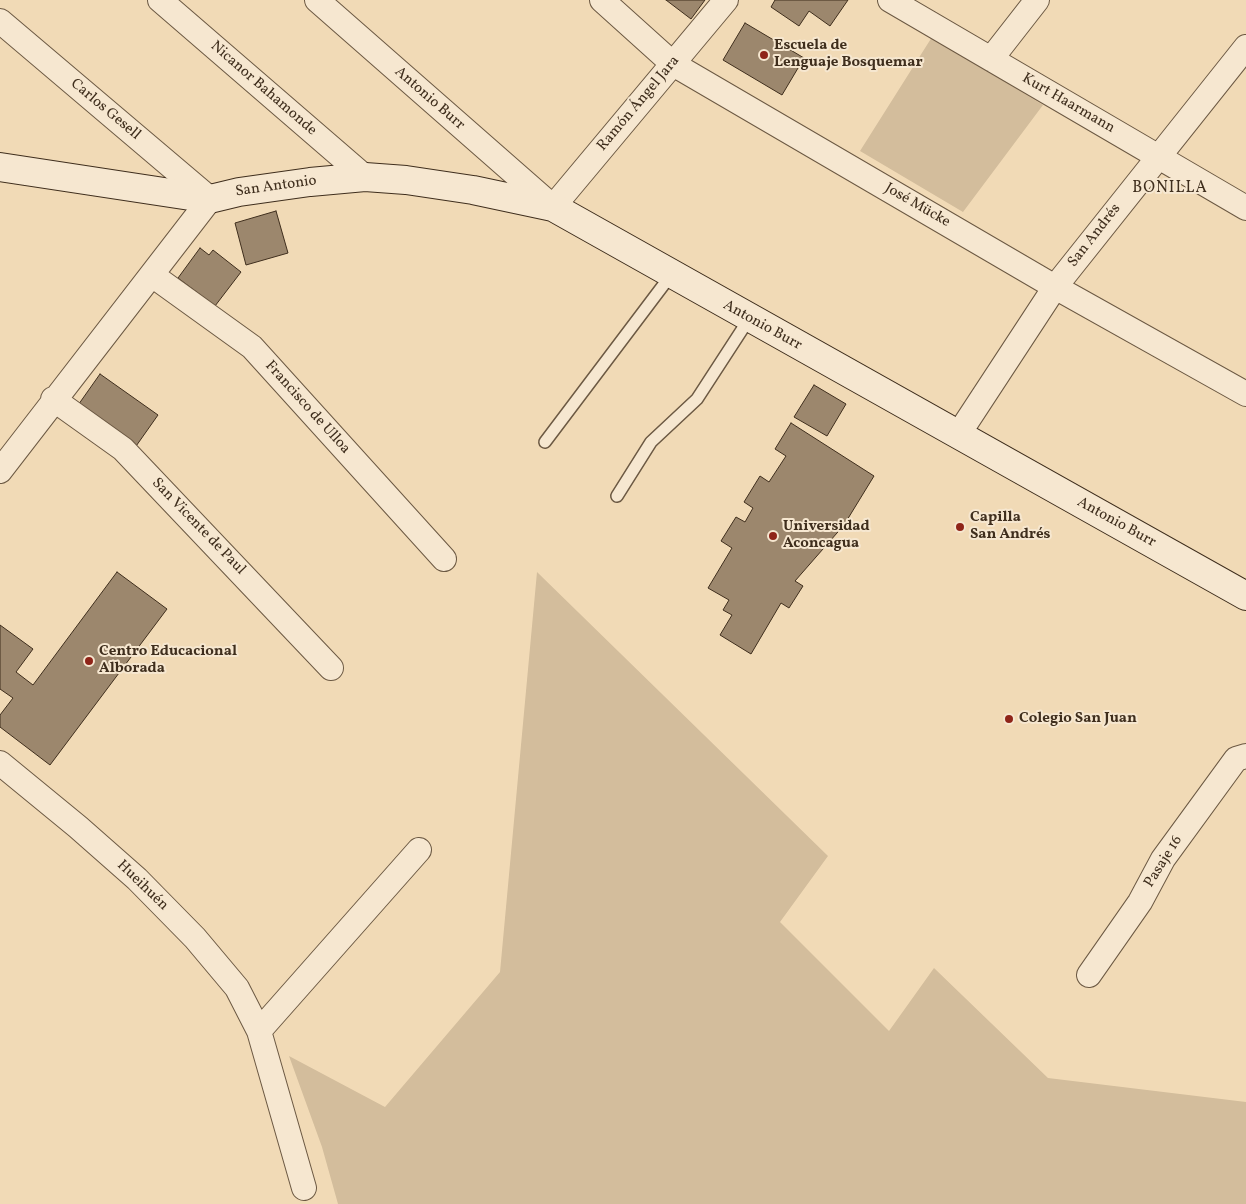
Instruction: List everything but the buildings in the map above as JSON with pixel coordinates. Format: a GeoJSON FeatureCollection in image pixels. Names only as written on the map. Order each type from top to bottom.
{"type":"FeatureCollection","features":[{"type":"Feature","properties":{"kind":"street","name":"Nicanor Bahamonde"},"geometry":{"type":"LineString","coordinates":[[160,0],[366,177]]}},
{"type":"Feature","properties":{"kind":"street","name":"Antonio Burr"},"geometry":{"type":"LineString","coordinates":[[317,0],[552,207],[1246,596]]}},
{"type":"Feature","properties":{"kind":"street","name":"José Mücke"},"geometry":{"type":"LineString","coordinates":[[602,0],[673,64],[1055,287],[1246,394]]}},
{"type":"Feature","properties":{"kind":"street","name":"Ramón Ángel Jara"},"geometry":{"type":"LineString","coordinates":[[552,207],[726,0]]}},
{"type":"Feature","properties":{"kind":"street","name":"Kurt Haarmann"},"geometry":{"type":"LineString","coordinates":[[890,0],[1246,208]]}},
{"type":"Feature","properties":{"kind":"street"},"geometry":{"type":"LineString","coordinates":[[991,59],[1037,0]]}},
{"type":"Feature","properties":{"kind":"street","name":"Carlos Gesell"},"geometry":{"type":"LineString","coordinates":[[0,21],[210,199]]}},
{"type":"Feature","properties":{"kind":"street","name":"San Andrés"},"geometry":{"type":"LineString","coordinates":[[958,435],[1055,287],[1157,156],[1246,47]]}},
{"type":"Feature","properties":{"kind":"street","name":"San Antonio"},"geometry":{"type":"LineString","coordinates":[[0,167],[210,199],[278,186],[366,177],[406,180],[473,190],[552,207]]}},
{"type":"Feature","properties":{"kind":"street"},"geometry":{"type":"LineString","coordinates":[[0,470],[53,399],[210,199]]}},
{"type":"Feature","properties":{"kind":"street","name":"Francisco de Ulloa"},"geometry":{"type":"LineString","coordinates":[[152,275],[252,347],[444,559]]}},
{"type":"Feature","properties":{"kind":"street","name":"San Vicente de Paul"},"geometry":{"type":"LineString","coordinates":[[53,399],[122,449],[331,668]]}},
{"type":"Feature","properties":{"kind":"street","name":"Pasaje 16"},"geometry":{"type":"LineString","coordinates":[[1089,975],[1140,902],[1162,859],[1236,759],[1246,756]]}},
{"type":"Feature","properties":{"kind":"street","name":"Hueihuén"},"geometry":{"type":"LineString","coordinates":[[0,763],[123,866],[195,938],[237,988],[259,1031],[304,1188]]}},
{"type":"Feature","properties":{"kind":"street"},"geometry":{"type":"LineString","coordinates":[[259,1031],[419,850]]}},
{"type":"Feature","properties":{"kind":"lane"},"geometry":{"type":"LineString","coordinates":[[545,442],[671,275]]}},
{"type":"Feature","properties":{"kind":"lane"},"geometry":{"type":"LineString","coordinates":[[617,496],[651,442],[697,399],[749,319]]}},
{"type":"Feature","properties":{"kind":"shaded area"},"geometry":{"type":"Polygon","coordinates":[[[932,37],[1043,105],[963,212],[860,151],[932,37]]]}},
{"type":"Feature","properties":{"kind":"shaded area"},"geometry":{"type":"Polygon","coordinates":[[[537,572],[828,856],[780,922],[889,1031],[934,968],[1048,1078],[1246,1102],[1246,1204],[338,1204],[322,1147],[289,1056],[385,1107],[500,972],[537,572]]]}},
{"type":"Feature","properties":{"kind":"place","name":"Escuela de Lenguaje Bosquemar"},"geometry":{"type":"Point","coordinates":[764,55]}},
{"type":"Feature","properties":{"kind":"place","name":"Capilla San Andrés"},"geometry":{"type":"Point","coordinates":[960,527]}},
{"type":"Feature","properties":{"kind":"place","name":"Universidad Aconcagua"},"geometry":{"type":"Point","coordinates":[773,536]}},
{"type":"Feature","properties":{"kind":"place","name":"Centro Educacional Alborada"},"geometry":{"type":"Point","coordinates":[89,661]}},
{"type":"Feature","properties":{"kind":"place","name":"Colegio San Juan"},"geometry":{"type":"Point","coordinates":[1009,719]}},
{"type":"Feature","properties":{"kind":"district","name":"BONILLA"},"geometry":{"type":"Point","coordinates":[1170,189]}}]}
